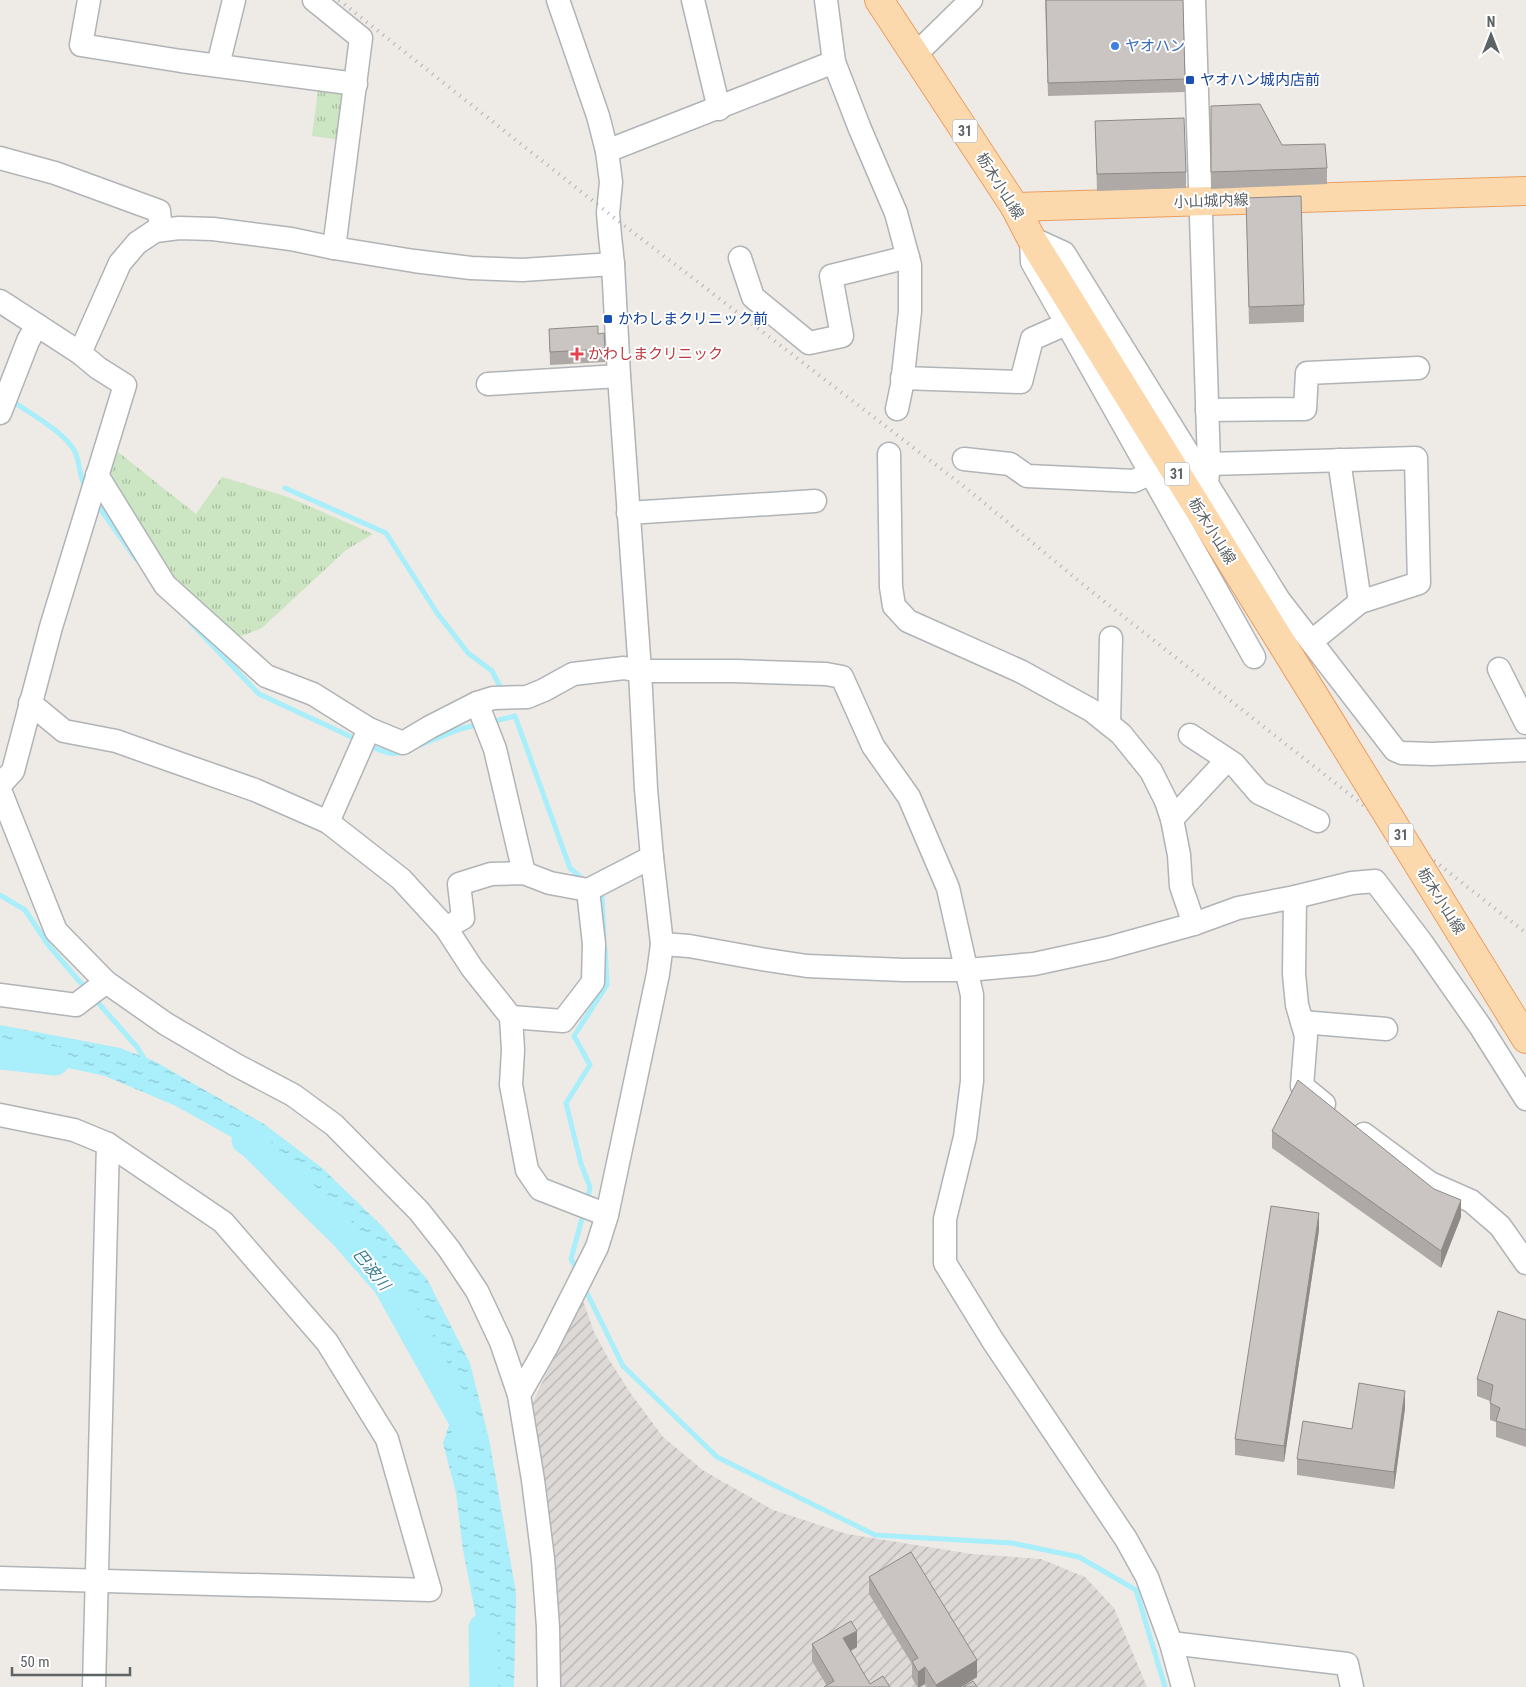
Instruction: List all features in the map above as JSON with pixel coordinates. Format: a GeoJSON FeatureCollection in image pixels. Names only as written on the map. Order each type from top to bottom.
{"type":"FeatureCollection","features":[{"type":"Feature","properties":{"kind":"main road","name":"栃木小山線"},"geometry":{"type":"LineString","coordinates":[[879,0],[1015,207],[1031,238],[1526,1040]]}},
{"type":"Feature","properties":{"kind":"main road","name":"小山城内線"},"geometry":{"type":"LineString","coordinates":[[1015,207],[1526,191]]}},
{"type":"Feature","properties":{"kind":"street"},"geometry":{"type":"LineString","coordinates":[[90,0],[81,45],[356,84]]}},
{"type":"Feature","properties":{"kind":"street"},"geometry":{"type":"LineString","coordinates":[[218,65],[234,0]]}},
{"type":"Feature","properties":{"kind":"street"},"geometry":{"type":"LineString","coordinates":[[314,0],[361,38],[334,248]]}},
{"type":"Feature","properties":{"kind":"street"},"geometry":{"type":"LineString","coordinates":[[519,1395],[547,1346],[597,1247],[608,1215],[658,974],[662,944],[652,857],[628,513],[613,264],[608,213],[611,182],[608,152],[598,116],[558,0]]}},
{"type":"Feature","properties":{"kind":"street"},"geometry":{"type":"LineString","coordinates":[[693,0],[719,109]]}},
{"type":"Feature","properties":{"kind":"street"},"geometry":{"type":"LineString","coordinates":[[826,0],[834,62],[896,213],[910,265],[910,311],[897,408]]}},
{"type":"Feature","properties":{"kind":"street"},"geometry":{"type":"LineString","coordinates":[[915,55],[971,0]]}},
{"type":"Feature","properties":{"kind":"street"},"geometry":{"type":"LineString","coordinates":[[1194,0],[1208,473]]}},
{"type":"Feature","properties":{"kind":"street"},"geometry":{"type":"LineString","coordinates":[[608,152],[834,62]]}},
{"type":"Feature","properties":{"kind":"street"},"geometry":{"type":"LineString","coordinates":[[0,158],[55,173],[159,211],[161,230]]}},
{"type":"Feature","properties":{"kind":"street"},"geometry":{"type":"LineString","coordinates":[[80,352],[120,263],[137,243],[155,231],[161,230],[213,228],[471,268],[522,270],[613,264]]}},
{"type":"Feature","properties":{"kind":"street"},"geometry":{"type":"LineString","coordinates":[[1254,656],[1032,262],[1031,238],[1064,252],[1208,473],[1279,600],[1395,750],[1402,753],[1432,754],[1526,750]]}},
{"type":"Feature","properties":{"kind":"street"},"geometry":{"type":"LineString","coordinates":[[740,258],[753,296],[809,343],[842,336],[831,276],[908,258]]}},
{"type":"Feature","properties":{"kind":"street"},"geometry":{"type":"LineString","coordinates":[[0,301],[80,352],[98,368],[125,385],[51,627],[12,771],[0,785]]}},
{"type":"Feature","properties":{"kind":"street"},"geometry":{"type":"LineString","coordinates":[[902,378],[1021,382],[1032,339],[1066,324]]}},
{"type":"Feature","properties":{"kind":"street"},"geometry":{"type":"LineString","coordinates":[[0,413],[28,341],[37,325]]}},
{"type":"Feature","properties":{"kind":"street"},"geometry":{"type":"LineString","coordinates":[[1207,410],[1305,409],[1307,373],[1418,368]]}},
{"type":"Feature","properties":{"kind":"street"},"geometry":{"type":"LineString","coordinates":[[488,384],[619,376]]}},
{"type":"Feature","properties":{"kind":"street"},"geometry":{"type":"LineString","coordinates":[[889,454],[891,587],[894,606],[908,621],[1020,671],[1091,710],[1121,734],[1151,771],[1166,801],[1172,819],[1179,855],[1181,886],[1194,924]]}},
{"type":"Feature","properties":{"kind":"street"},"geometry":{"type":"LineString","coordinates":[[1208,473],[1340,460],[1416,458],[1419,583],[1360,602],[1312,641]]}},
{"type":"Feature","properties":{"kind":"street"},"geometry":{"type":"LineString","coordinates":[[964,459],[1010,464],[1027,476],[1134,481],[1151,473]]}},
{"type":"Feature","properties":{"kind":"street"},"geometry":{"type":"LineString","coordinates":[[1340,460],[1360,602]]}},
{"type":"Feature","properties":{"kind":"street"},"geometry":{"type":"LineString","coordinates":[[97,475],[165,585],[266,676],[313,694],[369,729],[403,743],[477,703],[494,698],[526,697],[544,690],[573,674],[624,668],[640,671],[744,671],[826,674],[842,677],[873,746],[909,797],[948,888],[968,970],[972,995],[972,1081],[965,1137],[944,1219],[944,1264],[993,1341],[1126,1539],[1146,1577],[1184,1687]]}},
{"type":"Feature","properties":{"kind":"street"},"geometry":{"type":"LineString","coordinates":[[628,513],[814,501]]}},
{"type":"Feature","properties":{"kind":"street"},"geometry":{"type":"LineString","coordinates":[[1109,724],[1110,638]]}},
{"type":"Feature","properties":{"kind":"street"},"geometry":{"type":"LineString","coordinates":[[1499,669],[1526,723]]}},
{"type":"Feature","properties":{"kind":"street"},"geometry":{"type":"LineString","coordinates":[[30,703],[64,731],[116,741],[255,790],[328,822],[401,879],[446,928],[472,968],[510,1017],[513,1050],[511,1085],[526,1170],[540,1189],[608,1215]]}},
{"type":"Feature","properties":{"kind":"street"},"geometry":{"type":"LineString","coordinates":[[477,703],[495,749],[524,873]]}},
{"type":"Feature","properties":{"kind":"street"},"geometry":{"type":"LineString","coordinates":[[328,822],[369,729]]}},
{"type":"Feature","properties":{"kind":"street"},"geometry":{"type":"LineString","coordinates":[[1190,735],[1234,764],[1259,793],[1318,821]]}},
{"type":"Feature","properties":{"kind":"street"},"geometry":{"type":"LineString","coordinates":[[1172,819],[1227,760]]}},
{"type":"Feature","properties":{"kind":"street"},"geometry":{"type":"LineString","coordinates":[[0,790],[56,931],[106,982],[166,1024],[236,1065],[293,1095],[334,1125],[419,1211],[454,1256],[477,1291],[501,1342],[519,1395],[533,1480],[543,1559],[548,1627],[549,1687]]}},
{"type":"Feature","properties":{"kind":"street"},"geometry":{"type":"LineString","coordinates":[[446,928],[463,918],[459,884],[491,874],[524,873],[550,883],[588,890],[652,857]]}},
{"type":"Feature","properties":{"kind":"street"},"geometry":{"type":"LineString","coordinates":[[662,944],[689,946],[807,966],[904,970],[968,970],[1034,964],[1108,948],[1194,924],[1238,908],[1296,897],[1352,883],[1375,881],[1422,943],[1480,1026],[1526,1099]]}},
{"type":"Feature","properties":{"kind":"street"},"geometry":{"type":"LineString","coordinates":[[510,1017],[563,1021],[593,982],[594,944],[588,890]]}},
{"type":"Feature","properties":{"kind":"street"},"geometry":{"type":"LineString","coordinates":[[1296,897],[1294,974],[1296,1005],[1306,1036],[1302,1086],[1430,1184],[1470,1202],[1500,1226],[1526,1263]]}},
{"type":"Feature","properties":{"kind":"street"},"geometry":{"type":"LineString","coordinates":[[0,995],[76,1005],[106,982]]}},
{"type":"Feature","properties":{"kind":"street"},"geometry":{"type":"LineString","coordinates":[[1302,1022],[1386,1029]]}},
{"type":"Feature","properties":{"kind":"street"},"geometry":{"type":"LineString","coordinates":[[0,1115],[74,1130],[108,1144],[223,1222],[328,1342],[387,1439],[430,1590],[97,1579],[0,1578]]}},
{"type":"Feature","properties":{"kind":"street"},"geometry":{"type":"LineString","coordinates":[[94,1687],[108,1144]]}},
{"type":"Feature","properties":{"kind":"street"},"geometry":{"type":"LineString","coordinates":[[1170,1643],[1347,1664],[1352,1687]]}},
{"type":"Feature","properties":{"kind":"shaded area"},"geometry":{"type":"Polygon","coordinates":[[[582,1298],[594,1332],[631,1394],[663,1437],[704,1471],[773,1510],[847,1534],[972,1554],[1041,1559],[1085,1577],[1114,1608],[1147,1687],[553,1687],[530,1408],[582,1298]]]}},
{"type":"Feature","properties":{"kind":"green space"},"geometry":{"type":"Polygon","coordinates":[[[319,83],[348,87],[341,140],[312,136],[319,83]]]}},
{"type":"Feature","properties":{"kind":"green space"},"geometry":{"type":"Polygon","coordinates":[[[113,448],[196,514],[222,477],[288,497],[373,534],[346,550],[262,628],[236,638],[172,582],[102,474],[113,448]]]}},
{"type":"Feature","properties":{"kind":"water"},"geometry":{"type":"Polygon","coordinates":[[[0,1025],[120,1048],[154,1061],[264,1124],[322,1168],[382,1226],[427,1279],[470,1363],[489,1439],[516,1593],[514,1687],[486,1687],[480,1637],[463,1550],[456,1493],[443,1443],[451,1419],[452,1382],[430,1338],[395,1277],[360,1234],[309,1191],[233,1138],[176,1106],[105,1076],[0,1053],[0,1025]]]}},
{"type":"Feature","properties":{"kind":"building","name":"ヤオハン"},"geometry":{"type":"Polygon","coordinates":[[[1046,0],[1183,0],[1185,79],[1048,83],[1046,0]]]}},
{"type":"Feature","properties":{"kind":"building"},"geometry":{"type":"Polygon","coordinates":[[[1260,104],[1282,145],[1325,144],[1327,168],[1211,172],[1211,106],[1260,104]]]}},
{"type":"Feature","properties":{"kind":"building"},"geometry":{"type":"Polygon","coordinates":[[[1184,118],[1186,172],[1097,174],[1095,121],[1184,118]]]}},
{"type":"Feature","properties":{"kind":"building"},"geometry":{"type":"Polygon","coordinates":[[[1301,196],[1304,305],[1249,307],[1246,198],[1301,196]]]}},
{"type":"Feature","properties":{"kind":"building"},"geometry":{"type":"Polygon","coordinates":[[[598,326],[598,334],[604,333],[605,349],[550,352],[549,329],[598,326]]]}},
{"type":"Feature","properties":{"kind":"building"},"geometry":{"type":"Polygon","coordinates":[[[1298,1080],[1434,1189],[1461,1200],[1441,1251],[1272,1131],[1298,1080]]]}},
{"type":"Feature","properties":{"kind":"building"},"geometry":{"type":"Polygon","coordinates":[[[1271,1206],[1319,1213],[1284,1446],[1235,1439],[1271,1206]]]}},
{"type":"Feature","properties":{"kind":"building"},"geometry":{"type":"Polygon","coordinates":[[[1498,1311],[1526,1320],[1526,1430],[1496,1421],[1500,1408],[1490,1403],[1493,1385],[1477,1379],[1498,1311]]]}},
{"type":"Feature","properties":{"kind":"building"},"geometry":{"type":"Polygon","coordinates":[[[1359,1383],[1405,1391],[1394,1472],[1297,1459],[1303,1421],[1352,1429],[1359,1383]]]}},
{"type":"Feature","properties":{"kind":"building"},"geometry":{"type":"Polygon","coordinates":[[[911,1552],[977,1660],[936,1685],[925,1667],[918,1672],[912,1661],[918,1658],[869,1577],[911,1552]]]}},
{"type":"Feature","properties":{"kind":"building"},"geometry":{"type":"Polygon","coordinates":[[[851,1621],[857,1631],[843,1638],[870,1684],[883,1676],[890,1687],[824,1687],[834,1681],[812,1644],[851,1621]]]}},
{"type":"Feature","properties":{"kind":"building"},"geometry":{"type":"Polygon","coordinates":[[[973,1681],[977,1687],[963,1687],[973,1681]]]}},
{"type":"Feature","properties":{"kind":"waterway"},"geometry":{"type":"LineString","coordinates":[[11,400],[54,429],[69,443],[76,455],[82,480],[87,490]]}},
{"type":"Feature","properties":{"kind":"waterway"},"geometry":{"type":"LineString","coordinates":[[285,488],[386,533],[437,613],[468,653],[492,671],[503,692]]}},
{"type":"Feature","properties":{"kind":"waterway"},"geometry":{"type":"LineString","coordinates":[[96,503],[136,559]]}},
{"type":"Feature","properties":{"kind":"waterway"},"geometry":{"type":"LineString","coordinates":[[190,622],[259,694],[358,740]]}},
{"type":"Feature","properties":{"kind":"waterway"},"geometry":{"type":"LineString","coordinates":[[491,722],[515,716],[570,868],[586,882]]}},
{"type":"Feature","properties":{"kind":"waterway"},"geometry":{"type":"LineString","coordinates":[[420,745],[460,729],[480,724]]}},
{"type":"Feature","properties":{"kind":"waterway"},"geometry":{"type":"LineString","coordinates":[[368,745],[389,753],[403,752]]}},
{"type":"Feature","properties":{"kind":"waterway"},"geometry":{"type":"LineString","coordinates":[[598,892],[602,896],[604,937]]}},
{"type":"Feature","properties":{"kind":"waterway"},"geometry":{"type":"LineString","coordinates":[[0,895],[25,910],[49,946],[86,989]]}},
{"type":"Feature","properties":{"kind":"waterway"},"geometry":{"type":"LineString","coordinates":[[587,1201],[590,1187],[581,1164],[566,1103],[590,1065],[574,1036],[607,985],[605,948]]}},
{"type":"Feature","properties":{"kind":"waterway"},"geometry":{"type":"LineString","coordinates":[[93,997],[137,1047],[145,1060]]}},
{"type":"Feature","properties":{"kind":"waterway","name":"巴波川"},"geometry":{"type":"LineString","coordinates":[[0,1055],[55,1061]]}},
{"type":"Feature","properties":{"kind":"waterway","name":"巴波川"},"geometry":{"type":"LineString","coordinates":[[246,1140],[344,1235],[387,1284],[468,1429],[469,1434]]}},
{"type":"Feature","properties":{"kind":"waterway"},"geometry":{"type":"LineString","coordinates":[[578,1272],[571,1259],[584,1211]]}},
{"type":"Feature","properties":{"kind":"waterway"},"geometry":{"type":"LineString","coordinates":[[584,1287],[623,1366],[717,1457],[875,1535],[1012,1543],[1079,1557],[1136,1590],[1165,1687]]}},
{"type":"Feature","properties":{"kind":"waterway","name":"巴波川"},"geometry":{"type":"LineString","coordinates":[[483,1628],[484,1687]]}},
{"type":"Feature","properties":{"kind":"railway"},"geometry":{"type":"LineString","coordinates":[[339,0],[608,213],[966,488],[1091,591],[1526,933]]}},
{"type":"Feature","properties":{"kind":"place","name":"ヤオハン"},"geometry":{"type":"Point","coordinates":[1115,46]}},
{"type":"Feature","properties":{"kind":"place","name":"ヤオハン城内店前"},"geometry":{"type":"Point","coordinates":[1190,80]}},
{"type":"Feature","properties":{"kind":"place","name":"かわしまクリニック前"},"geometry":{"type":"Point","coordinates":[608,319]}},
{"type":"Feature","properties":{"kind":"place","name":"かわしまクリニック"},"geometry":{"type":"Point","coordinates":[577,354]}}]}
